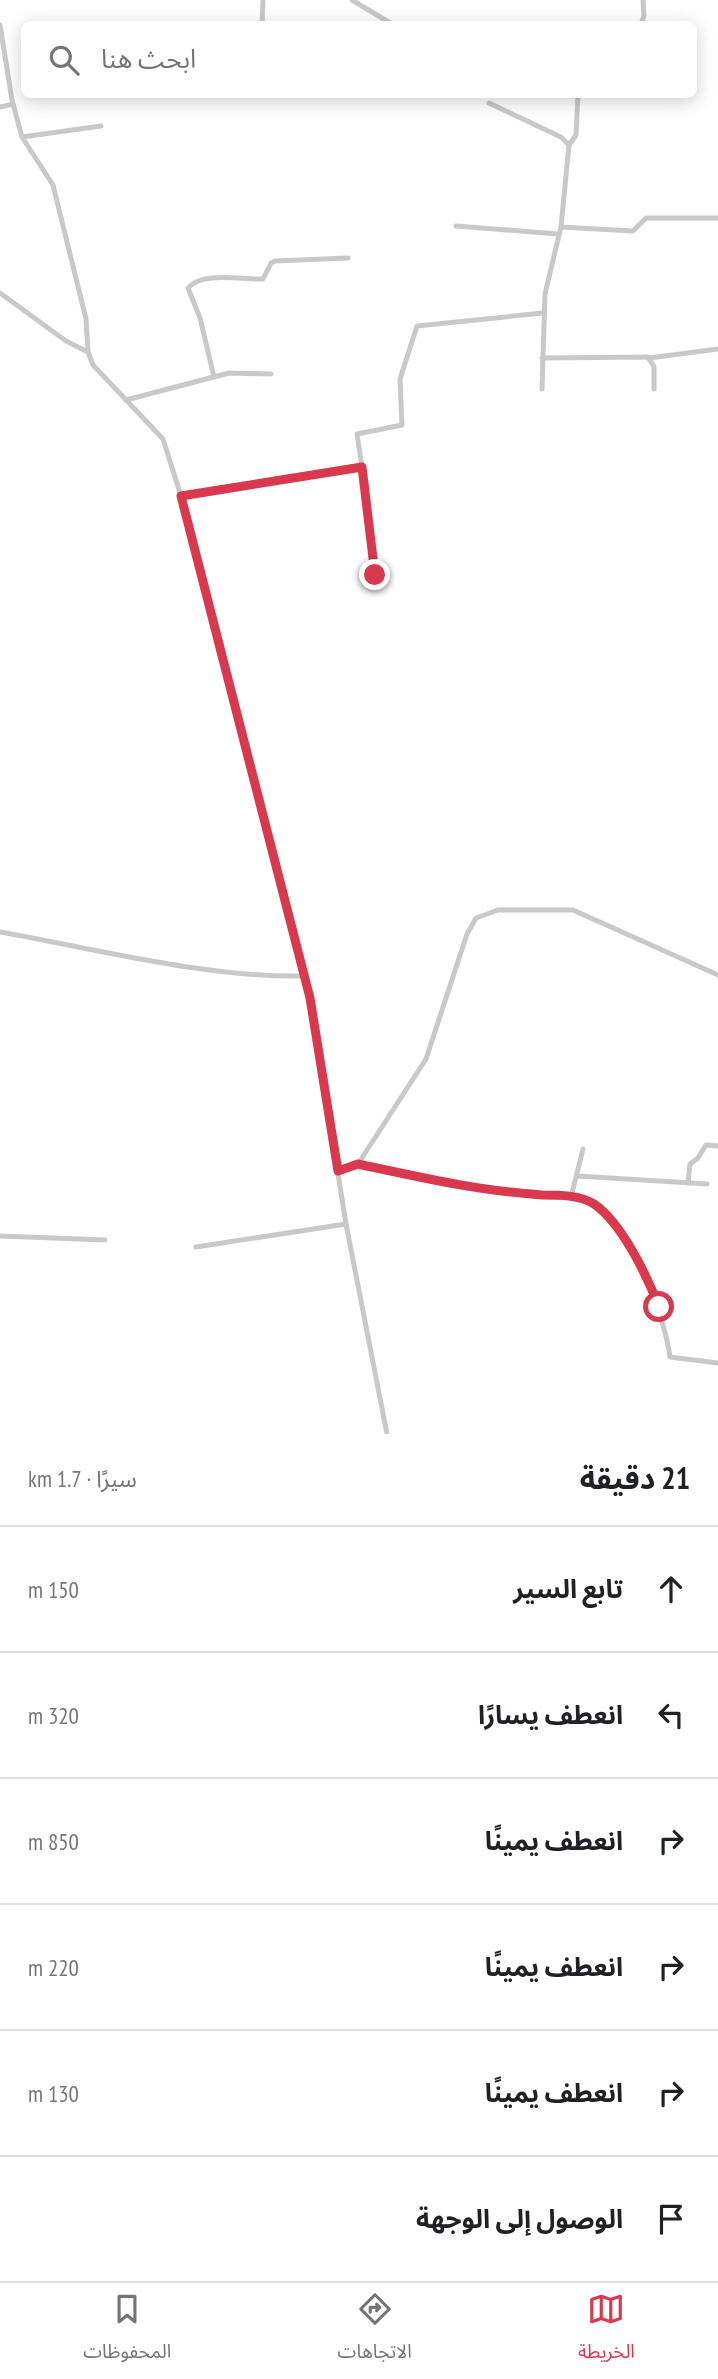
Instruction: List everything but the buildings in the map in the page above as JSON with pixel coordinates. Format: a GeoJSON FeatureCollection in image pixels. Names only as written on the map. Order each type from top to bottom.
{"type":"FeatureCollection","features":[{"type":"Feature","properties":{"kind":"street"},"geometry":{"type":"LineString","coordinates":[[262,21],[263,0]]}},
{"type":"Feature","properties":{"kind":"street"},"geometry":{"type":"LineString","coordinates":[[352,0],[387,21]]}},
{"type":"Feature","properties":{"kind":"street"},"geometry":{"type":"LineString","coordinates":[[642,21],[643,0]]}},
{"type":"Feature","properties":{"kind":"street"},"geometry":{"type":"LineString","coordinates":[[0,25],[13,104],[22,137],[53,185],[86,319],[88,352],[93,365],[163,439],[181,496],[305,976],[346,1224],[387,1434]]}},
{"type":"Feature","properties":{"kind":"street"},"geometry":{"type":"LineString","coordinates":[[542,389],[543,313],[561,227],[569,145],[576,135],[578,98]]}},
{"type":"Feature","properties":{"kind":"street"},"geometry":{"type":"LineString","coordinates":[[489,103],[561,137],[569,145]]}},
{"type":"Feature","properties":{"kind":"street"},"geometry":{"type":"LineString","coordinates":[[0,107],[13,104]]}},
{"type":"Feature","properties":{"kind":"street"},"geometry":{"type":"LineString","coordinates":[[22,137],[101,126]]}},
{"type":"Feature","properties":{"kind":"street"},"geometry":{"type":"LineString","coordinates":[[561,227],[633,231],[646,218],[718,218]]}},
{"type":"Feature","properties":{"kind":"street"},"geometry":{"type":"LineString","coordinates":[[456,226],[558,234]]}},
{"type":"Feature","properties":{"kind":"street"},"geometry":{"type":"LineString","coordinates":[[214,377],[200,318],[188,288],[190,284],[205,280],[263,279],[267,276],[271,263],[275,261],[348,258]]}},
{"type":"Feature","properties":{"kind":"street"},"geometry":{"type":"LineString","coordinates":[[0,293],[65,341],[88,352]]}},
{"type":"Feature","properties":{"kind":"street"},"geometry":{"type":"LineString","coordinates":[[375,575],[357,434],[402,425],[401,379],[417,326],[543,313]]}},
{"type":"Feature","properties":{"kind":"street"},"geometry":{"type":"LineString","coordinates":[[542,358],[649,358],[718,349]]}},
{"type":"Feature","properties":{"kind":"street"},"geometry":{"type":"LineString","coordinates":[[649,358],[654,367],[654,389]]}},
{"type":"Feature","properties":{"kind":"street"},"geometry":{"type":"LineString","coordinates":[[125,400],[236,372],[271,373]]}},
{"type":"Feature","properties":{"kind":"street"},"geometry":{"type":"LineString","coordinates":[[181,496],[362,467]]}},
{"type":"Feature","properties":{"kind":"street"},"geometry":{"type":"LineString","coordinates":[[358,1164],[426,1059],[467,934],[476,918],[498,910],[573,910],[718,975]]}},
{"type":"Feature","properties":{"kind":"street"},"geometry":{"type":"LineString","coordinates":[[0,932],[202,968],[280,977],[305,976]]}},
{"type":"Feature","properties":{"kind":"street"},"geometry":{"type":"LineString","coordinates":[[688,1183],[690,1164],[698,1158],[706,1145],[718,1146]]}},
{"type":"Feature","properties":{"kind":"street"},"geometry":{"type":"LineString","coordinates":[[571,1197],[583,1149]]}},
{"type":"Feature","properties":{"kind":"street"},"geometry":{"type":"LineString","coordinates":[[338,1171],[358,1164],[493,1192],[571,1197],[592,1202],[612,1220],[651,1284],[666,1328],[670,1357],[718,1363]]}},
{"type":"Feature","properties":{"kind":"street"},"geometry":{"type":"LineString","coordinates":[[578,1176],[707,1184]]}},
{"type":"Feature","properties":{"kind":"street"},"geometry":{"type":"LineString","coordinates":[[196,1247],[346,1224]]}},
{"type":"Feature","properties":{"kind":"street"},"geometry":{"type":"LineString","coordinates":[[0,1236],[105,1240]]}},
{"type":"Feature","properties":{"kind":"route"},"geometry":{"type":"LineString","coordinates":[[375,575],[362,467],[181,496],[310,998],[338,1171],[358,1164],[493,1192],[571,1197],[592,1202],[612,1220],[651,1284],[659,1307]]}}]}
